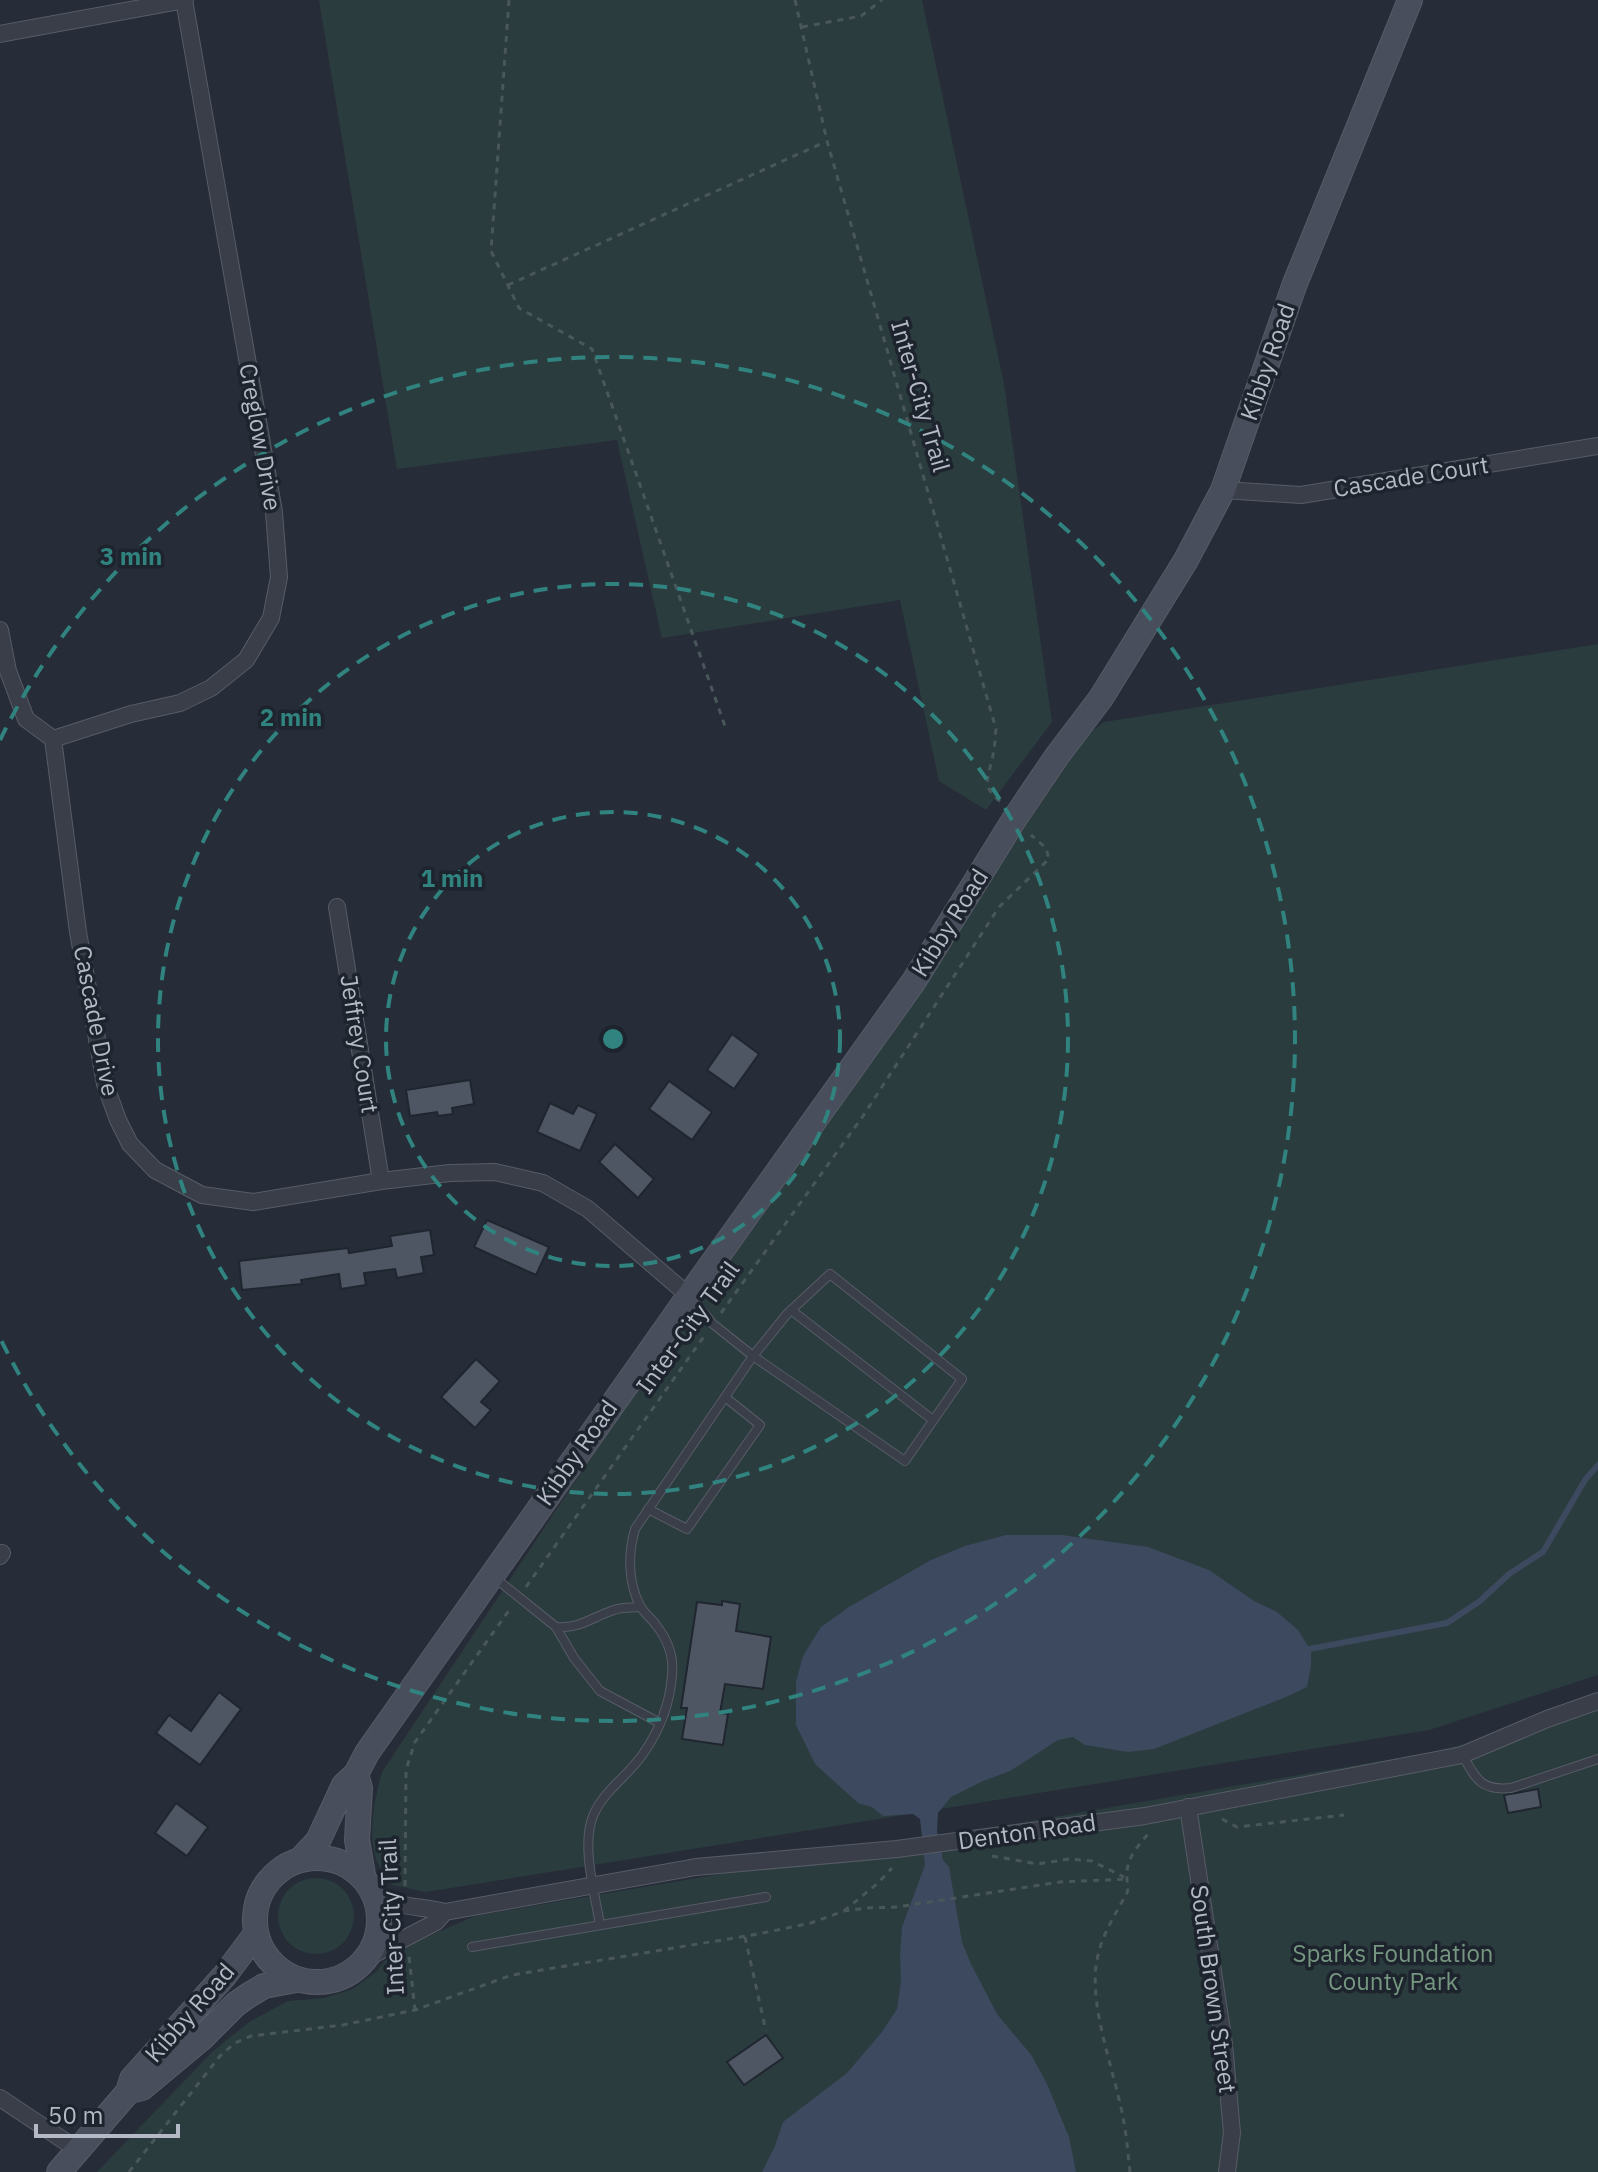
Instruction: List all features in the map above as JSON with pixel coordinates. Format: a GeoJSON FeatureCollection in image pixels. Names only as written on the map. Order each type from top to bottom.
{"type":"FeatureCollection","features":[{"type":"Feature","properties":{"kind":"main road","name":"Kibby Road"},"geometry":{"type":"LineString","coordinates":[[302,1858],[318,1841],[344,1785],[356,1774],[367,1753],[491,1575],[914,981],[1015,818],[1109,685],[1186,560],[1223,490],[1294,286],[1410,0]]}},
{"type":"Feature","properties":{"kind":"main road"},"geometry":{"type":"LineString","coordinates":[[356,1774],[360,1788],[357,1840],[379,1919],[372,1948],[353,1969],[327,1982],[296,1980],[270,1963],[260,1950],[255,1935],[259,1899],[270,1879],[284,1866],[302,1858],[333,1859],[352,1866],[368,1882]]}},
{"type":"Feature","properties":{"kind":"main road","name":"Kibby Road"},"geometry":{"type":"LineString","coordinates":[[59,2172],[128,2092],[132,2079],[225,1975],[255,1935]]}},
{"type":"Feature","properties":{"kind":"main road","name":"Kibby Road"},"geometry":{"type":"LineString","coordinates":[[128,2092],[142,2088],[249,1995],[264,1986],[296,1980]]}},
{"type":"Feature","properties":{"kind":"street"},"geometry":{"type":"LineString","coordinates":[[0,34],[184,0]]}},
{"type":"Feature","properties":{"kind":"street","name":"Creglow Drive"},"geometry":{"type":"LineString","coordinates":[[53,739],[131,714],[180,703],[211,688],[246,660],[271,618],[279,577],[274,512],[184,0]]}},
{"type":"Feature","properties":{"kind":"street","name":"Cascade Court"},"geometry":{"type":"LineString","coordinates":[[1223,490],[1301,495],[1598,446]]}},
{"type":"Feature","properties":{"kind":"street"},"geometry":{"type":"LineString","coordinates":[[0,630],[8,671],[26,719],[53,739]]}},
{"type":"Feature","properties":{"kind":"street","name":"Cascade Drive"},"geometry":{"type":"LineString","coordinates":[[53,739],[78,932],[105,1084],[130,1144],[155,1170],[202,1195],[253,1202],[450,1173],[495,1172],[543,1183],[588,1209],[689,1296]]}},
{"type":"Feature","properties":{"kind":"street","name":"Jeffrey Court"},"geometry":{"type":"LineString","coordinates":[[337,907],[381,1181]]}},
{"type":"Feature","properties":{"kind":"street","name":"Denton Road"},"geometry":{"type":"LineString","coordinates":[[368,1882],[387,1901],[405,1907],[445,1912],[696,1867],[901,1856],[971,1839],[1145,1816],[1462,1755],[1598,1701]]}},
{"type":"Feature","properties":{"kind":"street","name":"South Brown Street"},"geometry":{"type":"LineString","coordinates":[[1188,1807],[1224,2044],[1232,2133],[1227,2172]]}},
{"type":"Feature","properties":{"kind":"street","name":"Denton Road"},"geometry":{"type":"LineString","coordinates":[[365,1959],[436,1922],[445,1912]]}},
{"type":"Feature","properties":{"kind":"street"},"geometry":{"type":"LineString","coordinates":[[0,2098],[78,2150]]}},
{"type":"Feature","properties":{"kind":"lane"},"geometry":{"type":"LineString","coordinates":[[600,1925],[588,1851],[592,1817],[608,1791],[642,1755],[667,1711],[673,1675],[672,1653],[658,1626],[641,1607],[631,1580],[630,1549],[635,1529],[648,1509],[753,1356],[791,1310],[830,1274],[962,1379],[905,1461],[753,1356],[713,1324],[689,1296]]}},
{"type":"Feature","properties":{"kind":"lane"},"geometry":{"type":"LineString","coordinates":[[791,1310],[933,1420]]}},
{"type":"Feature","properties":{"kind":"lane"},"geometry":{"type":"LineString","coordinates":[[648,1509],[687,1529],[760,1425],[725,1397]]}},
{"type":"Feature","properties":{"kind":"lane"},"geometry":{"type":"LineString","coordinates":[[491,1575],[556,1627],[574,1658],[600,1691],[660,1723]]}},
{"type":"Feature","properties":{"kind":"lane"},"geometry":{"type":"LineString","coordinates":[[556,1627],[569,1628],[589,1622],[615,1609],[641,1607]]}},
{"type":"Feature","properties":{"kind":"lane"},"geometry":{"type":"LineString","coordinates":[[1462,1755],[1477,1779],[1486,1787],[1498,1789],[1511,1788],[1598,1759]]}},
{"type":"Feature","properties":{"kind":"lane"},"geometry":{"type":"LineString","coordinates":[[472,1947],[766,1897]]}},
{"type":"Feature","properties":{"kind":"path"},"geometry":{"type":"LineString","coordinates":[[509,0],[491,251],[519,308],[592,349],[725,726]]}},
{"type":"Feature","properties":{"kind":"path","name":"Inter-City Trail"},"geometry":{"type":"LineString","coordinates":[[795,0],[827,141],[996,729],[994,754],[986,782],[996,799]]}},
{"type":"Feature","properties":{"kind":"path"},"geometry":{"type":"LineString","coordinates":[[802,27],[861,16],[882,0]]}},
{"type":"Feature","properties":{"kind":"path"},"geometry":{"type":"LineString","coordinates":[[508,285],[827,141]]}},
{"type":"Feature","properties":{"kind":"path","name":"Inter-City Trail"},"geometry":{"type":"LineString","coordinates":[[405,1907],[406,1770],[415,1742],[863,1116],[999,907],[1049,859],[1046,848],[1032,836]]}},
{"type":"Feature","properties":{"kind":"path"},"geometry":{"type":"LineString","coordinates":[[1217,1816],[1237,1827],[1344,1815]]}},
{"type":"Feature","properties":{"kind":"path"},"geometry":{"type":"LineString","coordinates":[[1130,2172],[1125,2123],[1104,2039],[1095,1986],[1097,1959],[1104,1937],[1127,1893],[1131,1855],[1149,1833]]}},
{"type":"Feature","properties":{"kind":"path"},"geometry":{"type":"LineString","coordinates":[[982,1854],[1038,1864],[1069,1859],[1092,1861],[1127,1879]]}},
{"type":"Feature","properties":{"kind":"path"},"geometry":{"type":"LineString","coordinates":[[844,1911],[878,1883],[901,1856]]}},
{"type":"Feature","properties":{"kind":"path","name":"Inter-City Trail"},"geometry":{"type":"LineString","coordinates":[[129,2172],[205,2073],[235,2043],[251,2036],[343,2025],[415,2010],[512,1975],[745,1937],[811,1923],[844,1911],[897,1907],[1060,1882],[1127,1879]]}},
{"type":"Feature","properties":{"kind":"path","name":"Inter-City Trail"},"geometry":{"type":"LineString","coordinates":[[406,1936],[415,2010]]}},
{"type":"Feature","properties":{"kind":"path"},"geometry":{"type":"LineString","coordinates":[[745,1937],[766,2031]]}},
{"type":"Feature","properties":{"kind":"green space"},"geometry":{"type":"Polygon","coordinates":[[[319,0],[922,0],[1004,384],[1052,722],[986,810],[939,781],[900,600],[662,638],[617,440],[397,469],[319,0]]]}},
{"type":"Feature","properties":{"kind":"green space"},"geometry":{"type":"Polygon","coordinates":[[[1598,644],[1598,1675],[1429,1730],[426,1892],[392,1885],[378,1863],[373,1842],[374,1805],[382,1772],[1057,756],[1104,722],[1598,644]]]}},
{"type":"Feature","properties":{"kind":"green space","name":"Sparks Foundation County Park"},"geometry":{"type":"Polygon","coordinates":[[[1598,1705],[1598,2172],[97,2172],[212,2052],[249,2022],[288,2001],[324,1998],[353,1989],[376,1972],[392,1952],[475,1916],[1439,1751],[1598,1705]]]}},
{"type":"Feature","properties":{"kind":"green space"},"geometry":{"type":"Polygon","coordinates":[[[309,1878],[323,1878],[337,1884],[348,1895],[354,1916],[351,1931],[343,1943],[323,1954],[309,1954],[295,1948],[284,1937],[278,1923],[278,1909],[284,1895],[295,1884],[309,1878]]]}},
{"type":"Feature","properties":{"kind":"water"},"geometry":{"type":"Polygon","coordinates":[[[1006,1535],[1062,1535],[1148,1547],[1209,1570],[1254,1601],[1277,1612],[1298,1630],[1311,1651],[1307,1687],[1154,1749],[1128,1752],[1085,1745],[1073,1737],[1058,1740],[1010,1771],[951,1797],[938,1813],[937,1831],[943,1860],[949,1867],[962,1942],[997,2014],[1032,2056],[1047,2084],[1069,2137],[1076,2172],[762,2172],[783,2122],[847,2073],[897,2009],[902,1927],[925,1865],[920,1819],[913,1814],[883,1816],[872,1807],[858,1803],[815,1764],[796,1725],[796,1682],[803,1656],[821,1627],[849,1607],[931,1560],[965,1546],[1006,1535]]]}},
{"type":"Feature","properties":{"kind":"building"},"geometry":{"type":"Polygon","coordinates":[[[732,1034],[759,1054],[734,1089],[707,1070],[732,1034]]]}},
{"type":"Feature","properties":{"kind":"building"},"geometry":{"type":"Polygon","coordinates":[[[470,1080],[474,1104],[452,1108],[453,1114],[438,1116],[437,1112],[410,1116],[406,1090],[470,1080]]]}},
{"type":"Feature","properties":{"kind":"building"},"geometry":{"type":"Polygon","coordinates":[[[669,1081],[712,1112],[692,1140],[649,1109],[669,1081]]]}},
{"type":"Feature","properties":{"kind":"building"},"geometry":{"type":"Polygon","coordinates":[[[550,1103],[573,1114],[578,1105],[597,1114],[580,1151],[537,1132],[550,1103]]]}},
{"type":"Feature","properties":{"kind":"building"},"geometry":{"type":"Polygon","coordinates":[[[615,1144],[654,1179],[638,1198],[599,1162],[615,1144]]]}},
{"type":"Feature","properties":{"kind":"building"},"geometry":{"type":"Polygon","coordinates":[[[487,1220],[549,1247],[536,1275],[474,1247],[487,1220]]]}},
{"type":"Feature","properties":{"kind":"building"},"geometry":{"type":"Polygon","coordinates":[[[430,1230],[434,1255],[421,1257],[424,1273],[397,1278],[395,1269],[364,1273],[366,1285],[341,1289],[339,1274],[301,1280],[302,1284],[242,1290],[239,1261],[348,1248],[349,1253],[392,1246],[390,1236],[430,1230]]]}},
{"type":"Feature","properties":{"kind":"building"},"geometry":{"type":"Polygon","coordinates":[[[476,1359],[500,1381],[481,1402],[491,1410],[475,1428],[441,1397],[476,1359]]]}},
{"type":"Feature","properties":{"kind":"building"},"geometry":{"type":"Polygon","coordinates":[[[722,1601],[740,1604],[736,1631],[771,1637],[763,1689],[725,1684],[720,1713],[728,1714],[723,1745],[682,1739],[687,1708],[681,1708],[697,1602],[722,1605],[722,1601]]]}},
{"type":"Feature","properties":{"kind":"building"},"geometry":{"type":"Polygon","coordinates":[[[219,1692],[241,1709],[200,1765],[156,1733],[169,1715],[191,1731],[219,1692]]]}},
{"type":"Feature","properties":{"kind":"building"},"geometry":{"type":"Polygon","coordinates":[[[1538,1789],[1541,1807],[1508,1813],[1504,1795],[1538,1789]]]}},
{"type":"Feature","properties":{"kind":"building"},"geometry":{"type":"Polygon","coordinates":[[[176,1803],[208,1827],[187,1856],[155,1833],[176,1803]]]}},
{"type":"Feature","properties":{"kind":"building"},"geometry":{"type":"Polygon","coordinates":[[[766,2035],[783,2058],[744,2085],[727,2062],[766,2035]]]}},
{"type":"Feature","properties":{"kind":"waterway"},"geometry":{"type":"LineString","coordinates":[[1304,1650],[1447,1623],[1480,1601],[1509,1574],[1543,1552],[1585,1480],[1598,1465]]}}]}
